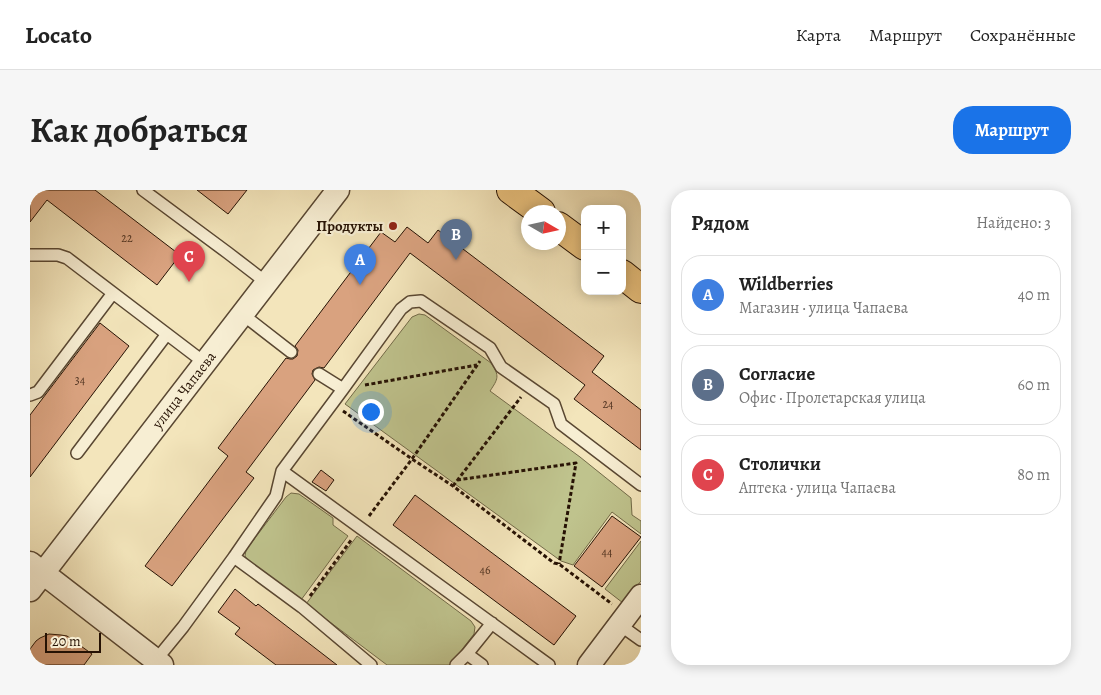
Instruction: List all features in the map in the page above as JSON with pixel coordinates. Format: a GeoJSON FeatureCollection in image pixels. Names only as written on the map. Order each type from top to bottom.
{"type":"FeatureCollection","features":[{"type":"Feature","properties":{"kind":"main road"},"geometry":{"type":"LineString","coordinates":[[511,190],[531,205]]}},
{"type":"Feature","properties":{"kind":"main road"},"geometry":{"type":"LineString","coordinates":[[566,232],[581,243]]}},
{"type":"Feature","properties":{"kind":"main road"},"geometry":{"type":"LineString","coordinates":[[626,277],[641,289]]}},
{"type":"Feature","properties":{"kind":"street","name":"улица Чапаева"},"geometry":{"type":"LineString","coordinates":[[34,576],[205,363],[338,190]]}},
{"type":"Feature","properties":{"kind":"street"},"geometry":{"type":"LineString","coordinates":[[34,576],[159,663]]}},
{"type":"Feature","properties":{"kind":"street"},"geometry":{"type":"LineString","coordinates":[[588,665],[641,596]]}},
{"type":"Feature","properties":{"kind":"lane"},"geometry":{"type":"LineString","coordinates":[[143,190],[267,283]]}},
{"type":"Feature","properties":{"kind":"lane"},"geometry":{"type":"LineString","coordinates":[[30,255],[58,255],[67,258],[205,363]]}},
{"type":"Feature","properties":{"kind":"lane"},"geometry":{"type":"LineString","coordinates":[[30,396],[38,392],[113,293]]}},
{"type":"Feature","properties":{"kind":"lane"},"geometry":{"type":"LineString","coordinates":[[159,663],[276,496],[282,471],[401,309],[410,302],[421,301],[490,348],[501,367],[554,404],[561,424],[641,485]]}},
{"type":"Feature","properties":{"kind":"lane"},"geometry":{"type":"LineString","coordinates":[[242,314],[290,352]]}},
{"type":"Feature","properties":{"kind":"lane"},"geometry":{"type":"LineString","coordinates":[[77,453],[167,334]]}},
{"type":"Feature","properties":{"kind":"lane"},"geometry":{"type":"LineString","coordinates":[[319,374],[344,389]]}},
{"type":"Feature","properties":{"kind":"lane"},"geometry":{"type":"LineString","coordinates":[[282,471],[549,665]]}},
{"type":"Feature","properties":{"kind":"lane"},"geometry":{"type":"LineString","coordinates":[[234,557],[302,607],[370,665]]}},
{"type":"Feature","properties":{"kind":"lane"},"geometry":{"type":"LineString","coordinates":[[624,620],[641,640]]}},
{"type":"Feature","properties":{"kind":"lane"},"geometry":{"type":"LineString","coordinates":[[456,665],[492,623]]}},
{"type":"Feature","properties":{"kind":"lane"},"geometry":{"type":"LineString","coordinates":[[467,654],[482,665]]}},
{"type":"Feature","properties":{"kind":"path"},"geometry":{"type":"LineString","coordinates":[[302,607],[412,459],[490,348]]}},
{"type":"Feature","properties":{"kind":"path"},"geometry":{"type":"LineString","coordinates":[[344,389],[477,365]]}},
{"type":"Feature","properties":{"kind":"path"},"geometry":{"type":"LineString","coordinates":[[453,486],[528,387]]}},
{"type":"Feature","properties":{"kind":"path"},"geometry":{"type":"LineString","coordinates":[[332,403],[453,486],[554,563],[559,564],[624,620]]}},
{"type":"Feature","properties":{"kind":"path"},"geometry":{"type":"LineString","coordinates":[[457,480],[576,463],[559,564]]}},
{"type":"Feature","properties":{"kind":"green space"},"geometry":{"type":"Polygon","coordinates":[[[419,314],[425,315],[491,363],[497,377],[490,391],[580,457],[631,498],[632,515],[641,521],[641,534],[612,512],[573,565],[561,561],[345,404],[412,317],[419,314]]]}},
{"type":"Feature","properties":{"kind":"green space"},"geometry":{"type":"Polygon","coordinates":[[[291,493],[299,494],[333,518],[333,525],[348,536],[301,600],[249,562],[245,556],[246,550],[291,493]]]}},
{"type":"Feature","properties":{"kind":"green space"},"geometry":{"type":"Polygon","coordinates":[[[357,536],[471,621],[475,627],[474,634],[450,665],[387,665],[306,604],[357,536]]]}},
{"type":"Feature","properties":{"kind":"green space"},"geometry":{"type":"Polygon","coordinates":[[[641,541],[641,581],[623,603],[605,589],[641,541]]]}},
{"type":"Feature","properties":{"kind":"building"},"geometry":{"type":"Polygon","coordinates":[[[30,190],[95,190],[180,255],[157,285],[47,200],[30,222],[30,190]]]}},
{"type":"Feature","properties":{"kind":"building"},"geometry":{"type":"Polygon","coordinates":[[[197,190],[247,190],[228,214],[197,190]]]}},
{"type":"Feature","properties":{"kind":"building"},"geometry":{"type":"Polygon","coordinates":[[[407,227],[428,243],[438,230],[604,356],[592,372],[641,410],[641,450],[574,399],[585,385],[410,253],[324,368],[319,367],[313,370],[312,374],[315,380],[246,472],[254,478],[172,586],[145,566],[228,456],[218,448],[286,358],[293,359],[297,356],[298,350],[295,346],[381,232],[395,242],[407,227]]]}},
{"type":"Feature","properties":{"kind":"building"},"geometry":{"type":"Polygon","coordinates":[[[100,323],[129,346],[30,477],[30,415],[100,323]]]}},
{"type":"Feature","properties":{"kind":"building"},"geometry":{"type":"Polygon","coordinates":[[[321,470],[334,480],[326,491],[312,482],[321,470]]]}},
{"type":"Feature","properties":{"kind":"building"},"geometry":{"type":"Polygon","coordinates":[[[415,495],[576,616],[554,645],[393,525],[415,495]]]}},
{"type":"Feature","properties":{"kind":"building"},"geometry":{"type":"Polygon","coordinates":[[[612,516],[641,537],[602,587],[574,566],[612,516]]]}},
{"type":"Feature","properties":{"kind":"building"},"geometry":{"type":"Polygon","coordinates":[[[235,589],[256,606],[258,604],[337,665],[276,665],[235,634],[240,628],[218,612],[235,589]]]}},
{"type":"Feature","properties":{"kind":"building"},"geometry":{"type":"Polygon","coordinates":[[[49,634],[67,636],[92,654],[84,665],[30,665],[30,649],[36,641],[49,634]]]}},
{"type":"Feature","properties":{"kind":"place","name":"Продукты"},"geometry":{"type":"Point","coordinates":[393,226]}},
{"type":"Feature","properties":{"kind":"place","name":"Согласие"},"geometry":{"type":"Point","coordinates":[456,260]}},
{"type":"Feature","properties":{"kind":"place","name":"Столички"},"geometry":{"type":"Point","coordinates":[189,282]}},
{"type":"Feature","properties":{"kind":"place","name":"Wildberries"},"geometry":{"type":"Point","coordinates":[360,285]}}]}
